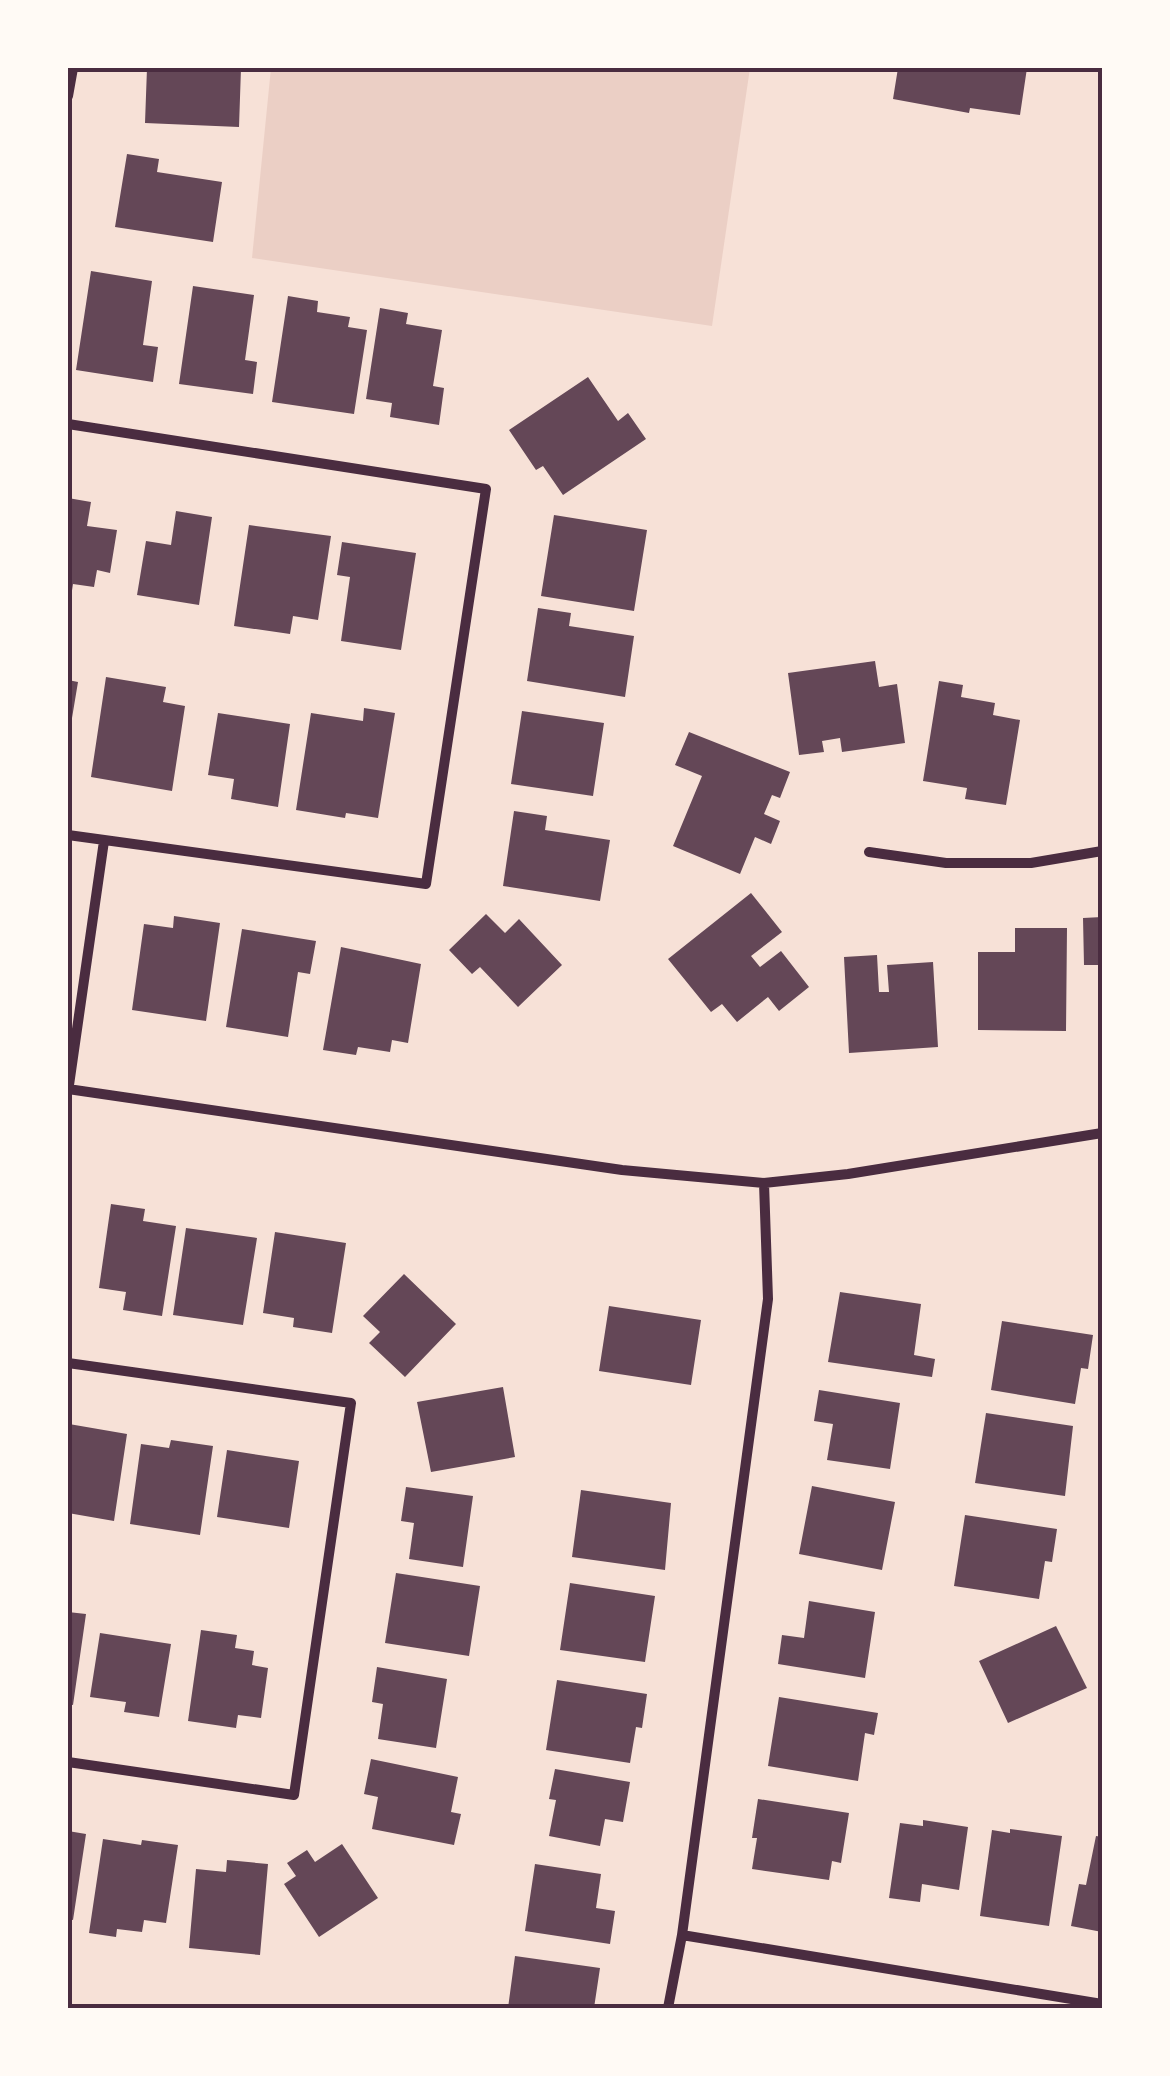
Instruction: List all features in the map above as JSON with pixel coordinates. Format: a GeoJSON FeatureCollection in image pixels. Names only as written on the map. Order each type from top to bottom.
{"type":"FeatureCollection","features":[{"type":"Feature","properties":{"kind":"street"},"geometry":{"type":"LineString","coordinates":[[68,96],[72,68]]}},
{"type":"Feature","properties":{"kind":"street"},"geometry":{"type":"LineString","coordinates":[[68,424],[486,489],[426,884],[68,835]]}},
{"type":"Feature","properties":{"kind":"street"},"geometry":{"type":"LineString","coordinates":[[104,841],[68,1091],[622,1170],[764,1184],[1102,1133]]}},
{"type":"Feature","properties":{"kind":"street"},"geometry":{"type":"LineString","coordinates":[[869,852],[946,864],[997,864],[1031,863],[1102,851]]}},
{"type":"Feature","properties":{"kind":"street"},"geometry":{"type":"LineString","coordinates":[[668,2008],[682,1935],[768,1298],[764,1184]]}},
{"type":"Feature","properties":{"kind":"street"},"geometry":{"type":"LineString","coordinates":[[68,1363],[351,1403],[294,1794],[68,1762]]}},
{"type":"Feature","properties":{"kind":"street"},"geometry":{"type":"LineString","coordinates":[[682,1935],[1102,2004]]}},
{"type":"Feature","properties":{"kind":"shaded area"},"geometry":{"type":"Polygon","coordinates":[[[271,68],[750,68],[712,326],[252,258],[271,68]]]}},
{"type":"Feature","properties":{"kind":"building"},"geometry":{"type":"Polygon","coordinates":[[[147,68],[241,68],[239,127],[145,123],[147,68]]]}},
{"type":"Feature","properties":{"kind":"building"},"geometry":{"type":"Polygon","coordinates":[[[898,68],[1027,68],[1020,115],[970,108],[969,113],[893,99],[898,68]]]}},
{"type":"Feature","properties":{"kind":"building"},"geometry":{"type":"Polygon","coordinates":[[[127,154],[159,159],[157,172],[222,182],[213,242],[115,227],[127,154]]]}},
{"type":"Feature","properties":{"kind":"building"},"geometry":{"type":"Polygon","coordinates":[[[91,271],[152,281],[143,345],[158,347],[153,382],[76,370],[91,271]]]}},
{"type":"Feature","properties":{"kind":"building"},"geometry":{"type":"Polygon","coordinates":[[[193,286],[254,295],[245,360],[257,362],[253,394],[179,384],[193,286]]]}},
{"type":"Feature","properties":{"kind":"building"},"geometry":{"type":"Polygon","coordinates":[[[288,296],[318,301],[317,312],[350,317],[348,327],[367,330],[354,414],[272,402],[288,296]]]}},
{"type":"Feature","properties":{"kind":"building"},"geometry":{"type":"Polygon","coordinates":[[[380,308],[408,313],[406,324],[442,330],[433,386],[444,388],[439,425],[390,417],[392,403],[366,399],[380,308]]]}},
{"type":"Feature","properties":{"kind":"building"},"geometry":{"type":"Polygon","coordinates":[[[588,377],[618,421],[628,413],[646,439],[563,495],[543,466],[536,470],[509,430],[588,377]]]}},
{"type":"Feature","properties":{"kind":"building"},"geometry":{"type":"Polygon","coordinates":[[[68,498],[91,502],[87,526],[117,530],[110,573],[97,570],[94,587],[73,584],[71,597],[68,597],[68,498]]]}},
{"type":"Feature","properties":{"kind":"building"},"geometry":{"type":"Polygon","coordinates":[[[176,511],[212,517],[199,605],[137,595],[146,541],[171,545],[176,511]]]}},
{"type":"Feature","properties":{"kind":"building"},"geometry":{"type":"Polygon","coordinates":[[[554,515],[647,530],[634,611],[541,596],[554,515]]]}},
{"type":"Feature","properties":{"kind":"building"},"geometry":{"type":"Polygon","coordinates":[[[249,525],[331,536],[318,620],[293,616],[290,634],[234,626],[249,525]]]}},
{"type":"Feature","properties":{"kind":"building"},"geometry":{"type":"Polygon","coordinates":[[[342,542],[416,553],[401,650],[341,641],[350,577],[337,575],[342,542]]]}},
{"type":"Feature","properties":{"kind":"building"},"geometry":{"type":"Polygon","coordinates":[[[538,608],[571,613],[569,626],[634,636],[625,697],[527,681],[538,608]]]}},
{"type":"Feature","properties":{"kind":"building"},"geometry":{"type":"Polygon","coordinates":[[[875,661],[879,687],[897,684],[905,743],[842,752],[840,738],[822,741],[824,752],[799,755],[788,673],[875,661]]]}},
{"type":"Feature","properties":{"kind":"building"},"geometry":{"type":"Polygon","coordinates":[[[106,677],[166,687],[163,702],[185,706],[172,791],[91,777],[106,677]]]}},
{"type":"Feature","properties":{"kind":"building"},"geometry":{"type":"Polygon","coordinates":[[[68,680],[78,682],[70,730],[68,730],[68,680]]]}},
{"type":"Feature","properties":{"kind":"building"},"geometry":{"type":"Polygon","coordinates":[[[939,681],[963,685],[961,697],[995,703],[993,715],[1020,720],[1006,805],[965,799],[967,788],[923,781],[939,681]]]}},
{"type":"Feature","properties":{"kind":"building"},"geometry":{"type":"Polygon","coordinates":[[[364,708],[395,713],[378,818],[346,813],[345,818],[296,810],[311,713],[363,721],[364,708]]]}},
{"type":"Feature","properties":{"kind":"building"},"geometry":{"type":"Polygon","coordinates":[[[522,711],[604,723],[593,796],[511,784],[522,711]]]}},
{"type":"Feature","properties":{"kind":"building"},"geometry":{"type":"Polygon","coordinates":[[[218,713],[290,724],[278,807],[231,799],[234,779],[208,775],[218,713]]]}},
{"type":"Feature","properties":{"kind":"building"},"geometry":{"type":"Polygon","coordinates":[[[689,732],[790,772],[780,798],[772,795],[764,814],[780,821],[771,844],[755,837],[740,874],[673,846],[702,776],[675,765],[689,732]]]}},
{"type":"Feature","properties":{"kind":"building"},"geometry":{"type":"Polygon","coordinates":[[[514,811],[547,816],[545,830],[610,840],[600,901],[503,886],[514,811]]]}},
{"type":"Feature","properties":{"kind":"building"},"geometry":{"type":"Polygon","coordinates":[[[751,893],[782,932],[751,956],[760,967],[781,951],[809,987],[779,1011],[768,997],[737,1022],[722,1004],[711,1012],[668,959],[751,893]]]}},
{"type":"Feature","properties":{"kind":"building"},"geometry":{"type":"Polygon","coordinates":[[[486,914],[505,933],[519,919],[562,965],[518,1007],[480,967],[472,974],[449,950],[486,914]]]}},
{"type":"Feature","properties":{"kind":"building"},"geometry":{"type":"Polygon","coordinates":[[[174,916],[220,923],[206,1021],[132,1010],[144,924],[173,928],[174,916]]]}},
{"type":"Feature","properties":{"kind":"building"},"geometry":{"type":"Polygon","coordinates":[[[1102,917],[1102,965],[1084,965],[1083,918],[1102,917]]]}},
{"type":"Feature","properties":{"kind":"building"},"geometry":{"type":"Polygon","coordinates":[[[1015,928],[1067,928],[1066,1031],[978,1030],[978,952],[1015,952],[1015,928]]]}},
{"type":"Feature","properties":{"kind":"building"},"geometry":{"type":"Polygon","coordinates":[[[242,929],[316,941],[310,974],[298,972],[288,1037],[226,1027],[242,929]]]}},
{"type":"Feature","properties":{"kind":"building"},"geometry":{"type":"Polygon","coordinates":[[[341,947],[421,964],[408,1043],[392,1040],[390,1052],[358,1047],[356,1055],[323,1050],[341,947]]]}},
{"type":"Feature","properties":{"kind":"building"},"geometry":{"type":"Polygon","coordinates":[[[877,955],[879,992],[889,992],[887,965],[933,962],[938,1047],[849,1053],[844,957],[877,955]]]}},
{"type":"Feature","properties":{"kind":"building"},"geometry":{"type":"Polygon","coordinates":[[[111,1204],[145,1209],[143,1221],[176,1226],[162,1316],[123,1310],[126,1292],[99,1288],[111,1204]]]}},
{"type":"Feature","properties":{"kind":"building"},"geometry":{"type":"Polygon","coordinates":[[[186,1228],[257,1238],[243,1325],[173,1315],[186,1228]]]}},
{"type":"Feature","properties":{"kind":"building"},"geometry":{"type":"Polygon","coordinates":[[[275,1232],[346,1243],[332,1333],[293,1327],[294,1318],[263,1313],[275,1232]]]}},
{"type":"Feature","properties":{"kind":"building"},"geometry":{"type":"Polygon","coordinates":[[[404,1274],[456,1324],[405,1377],[369,1343],[380,1332],[363,1316],[404,1274]]]}},
{"type":"Feature","properties":{"kind":"building"},"geometry":{"type":"Polygon","coordinates":[[[840,1292],[921,1304],[914,1355],[935,1359],[932,1377],[828,1362],[840,1292]]]}},
{"type":"Feature","properties":{"kind":"building"},"geometry":{"type":"Polygon","coordinates":[[[609,1306],[701,1320],[691,1385],[599,1371],[609,1306]]]}},
{"type":"Feature","properties":{"kind":"building"},"geometry":{"type":"Polygon","coordinates":[[[1002,1321],[1093,1335],[1088,1369],[1081,1368],[1075,1404],[991,1390],[1002,1321]]]}},
{"type":"Feature","properties":{"kind":"building"},"geometry":{"type":"Polygon","coordinates":[[[503,1387],[515,1457],[431,1472],[417,1402],[503,1387]]]}},
{"type":"Feature","properties":{"kind":"building"},"geometry":{"type":"Polygon","coordinates":[[[819,1390],[900,1403],[890,1469],[827,1460],[833,1424],[814,1421],[819,1390]]]}},
{"type":"Feature","properties":{"kind":"building"},"geometry":{"type":"Polygon","coordinates":[[[986,1413],[1073,1426],[1065,1496],[975,1483],[986,1413]]]}},
{"type":"Feature","properties":{"kind":"building"},"geometry":{"type":"Polygon","coordinates":[[[69,1424],[127,1434],[114,1521],[68,1513],[69,1424]]]}},
{"type":"Feature","properties":{"kind":"building"},"geometry":{"type":"Polygon","coordinates":[[[171,1440],[213,1446],[200,1535],[130,1524],[141,1444],[169,1448],[171,1440]]]}},
{"type":"Feature","properties":{"kind":"building"},"geometry":{"type":"Polygon","coordinates":[[[227,1450],[299,1461],[289,1528],[217,1517],[227,1450]]]}},
{"type":"Feature","properties":{"kind":"building"},"geometry":{"type":"Polygon","coordinates":[[[812,1486],[895,1502],[882,1570],[799,1554],[812,1486]]]}},
{"type":"Feature","properties":{"kind":"building"},"geometry":{"type":"Polygon","coordinates":[[[406,1487],[473,1496],[463,1567],[409,1559],[414,1523],[401,1521],[406,1487]]]}},
{"type":"Feature","properties":{"kind":"building"},"geometry":{"type":"Polygon","coordinates":[[[581,1490],[671,1503],[665,1570],[572,1557],[581,1490]]]}},
{"type":"Feature","properties":{"kind":"building"},"geometry":{"type":"Polygon","coordinates":[[[965,1515],[1057,1529],[1052,1562],[1045,1561],[1039,1599],[954,1586],[965,1515]]]}},
{"type":"Feature","properties":{"kind":"building"},"geometry":{"type":"Polygon","coordinates":[[[396,1573],[480,1586],[469,1656],[385,1643],[396,1573]]]}},
{"type":"Feature","properties":{"kind":"building"},"geometry":{"type":"Polygon","coordinates":[[[570,1583],[655,1596],[645,1662],[560,1650],[570,1583]]]}},
{"type":"Feature","properties":{"kind":"building"},"geometry":{"type":"Polygon","coordinates":[[[809,1601],[875,1612],[865,1678],[778,1664],[782,1635],[804,1638],[809,1601]]]}},
{"type":"Feature","properties":{"kind":"building"},"geometry":{"type":"Polygon","coordinates":[[[68,1612],[86,1614],[73,1705],[68,1704],[68,1612]]]}},
{"type":"Feature","properties":{"kind":"building"},"geometry":{"type":"Polygon","coordinates":[[[1056,1626],[1087,1688],[1008,1723],[979,1661],[1056,1626]]]}},
{"type":"Feature","properties":{"kind":"building"},"geometry":{"type":"Polygon","coordinates":[[[201,1630],[237,1635],[235,1648],[254,1651],[252,1665],[268,1668],[261,1718],[238,1715],[236,1728],[188,1721],[201,1630]]]}},
{"type":"Feature","properties":{"kind":"building"},"geometry":{"type":"Polygon","coordinates":[[[100,1633],[171,1644],[159,1717],[124,1712],[126,1702],[90,1697],[100,1633]]]}},
{"type":"Feature","properties":{"kind":"building"},"geometry":{"type":"Polygon","coordinates":[[[377,1667],[447,1679],[436,1748],[378,1739],[383,1704],[372,1702],[377,1667]]]}},
{"type":"Feature","properties":{"kind":"building"},"geometry":{"type":"Polygon","coordinates":[[[557,1680],[647,1694],[642,1728],[636,1727],[630,1763],[546,1750],[557,1680]]]}},
{"type":"Feature","properties":{"kind":"building"},"geometry":{"type":"Polygon","coordinates":[[[779,1697],[878,1713],[874,1735],[865,1733],[858,1781],[768,1766],[779,1697]]]}},
{"type":"Feature","properties":{"kind":"building"},"geometry":{"type":"Polygon","coordinates":[[[371,1759],[458,1777],[451,1812],[461,1814],[454,1845],[372,1829],[378,1797],[364,1794],[371,1759]]]}},
{"type":"Feature","properties":{"kind":"building"},"geometry":{"type":"Polygon","coordinates":[[[555,1769],[630,1782],[623,1822],[605,1819],[600,1846],[549,1836],[556,1800],[549,1799],[555,1769]]]}},
{"type":"Feature","properties":{"kind":"building"},"geometry":{"type":"Polygon","coordinates":[[[758,1799],[849,1813],[841,1863],[832,1861],[829,1880],[752,1869],[758,1799]]]}},
{"type":"Feature","properties":{"kind":"building"},"geometry":{"type":"Polygon","coordinates":[[[923,1820],[968,1827],[959,1890],[922,1884],[920,1902],[889,1898],[900,1823],[923,1826],[923,1820]]]}},
{"type":"Feature","properties":{"kind":"building"},"geometry":{"type":"Polygon","coordinates":[[[1010,1829],[1062,1836],[1049,1926],[980,1916],[992,1830],[1010,1833],[1010,1829]]]}},
{"type":"Feature","properties":{"kind":"building"},"geometry":{"type":"Polygon","coordinates":[[[68,1831],[86,1834],[73,1920],[68,1919],[68,1831]]]}},
{"type":"Feature","properties":{"kind":"building"},"geometry":{"type":"Polygon","coordinates":[[[1096,1836],[1102,1837],[1102,1932],[1071,1926],[1079,1884],[1086,1885],[1096,1836]]]}},
{"type":"Feature","properties":{"kind":"building"},"geometry":{"type":"Polygon","coordinates":[[[103,1839],[178,1845],[166,1923],[144,1920],[142,1932],[117,1929],[116,1937],[89,1933],[103,1839]]]}},
{"type":"Feature","properties":{"kind":"building"},"geometry":{"type":"Polygon","coordinates":[[[342,1844],[378,1898],[319,1937],[284,1884],[296,1876],[287,1863],[307,1850],[315,1862],[342,1844]]]}},
{"type":"Feature","properties":{"kind":"building"},"geometry":{"type":"Polygon","coordinates":[[[227,1860],[268,1864],[260,1955],[189,1948],[196,1869],[226,1872],[227,1860]]]}},
{"type":"Feature","properties":{"kind":"building"},"geometry":{"type":"Polygon","coordinates":[[[535,1864],[601,1874],[596,1908],[615,1911],[610,1944],[525,1931],[535,1864]]]}},
{"type":"Feature","properties":{"kind":"building"},"geometry":{"type":"Polygon","coordinates":[[[515,1956],[600,1968],[594,2008],[508,2008],[515,1956]]]}}]}
